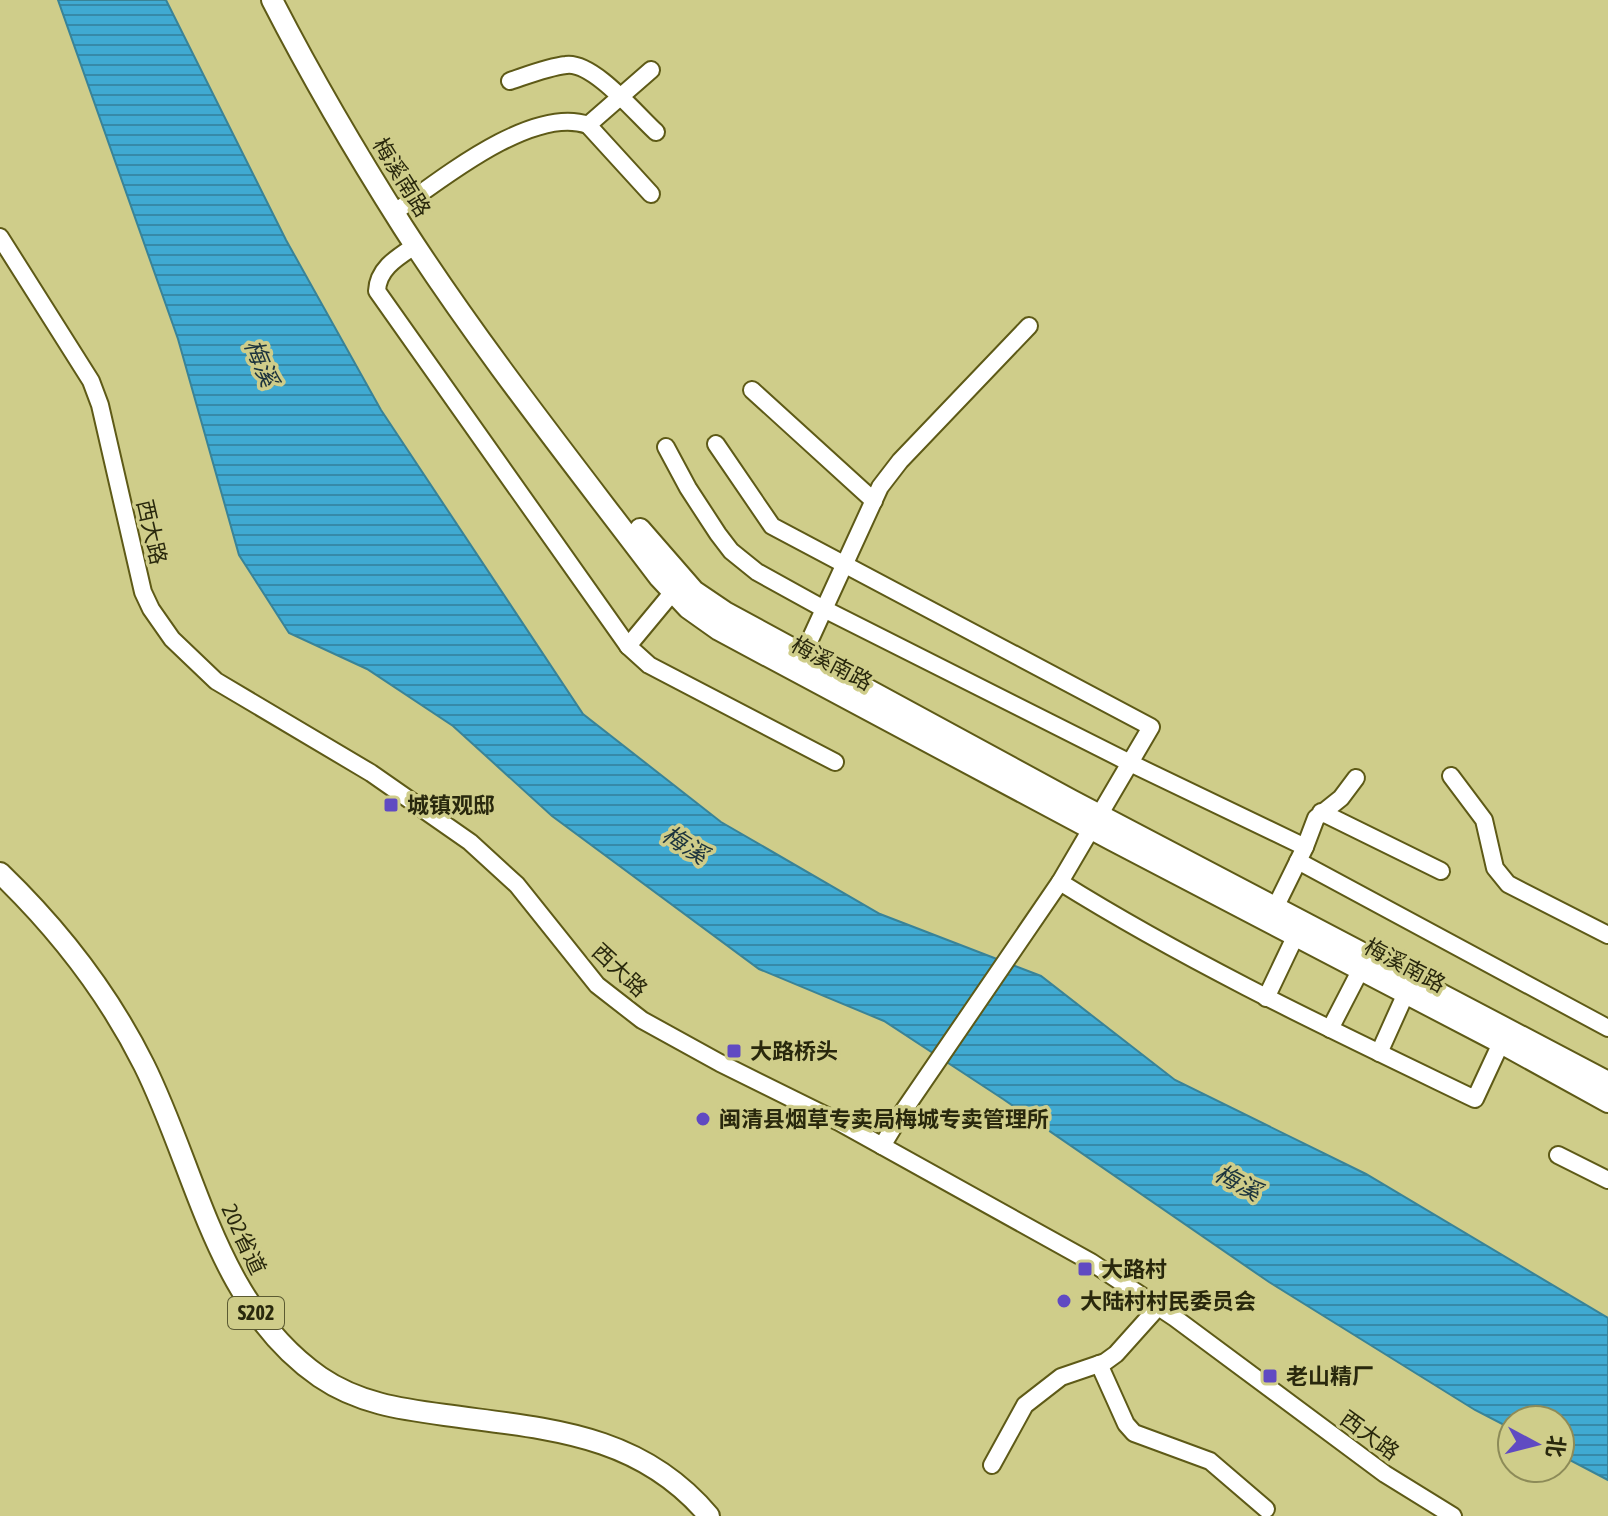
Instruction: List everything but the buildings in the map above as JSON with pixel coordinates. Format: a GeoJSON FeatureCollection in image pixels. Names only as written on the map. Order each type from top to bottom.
{"type":"FeatureCollection","features":[{"type":"Feature","properties":{"kind":"main road","name":"梅溪南路"},"geometry":{"type":"LineString","coordinates":[[272,0],[318,88],[398,209],[664,559],[694,591],[1096,822]]}},
{"type":"Feature","properties":{"kind":"main road","name":"梅溪南路"},"geometry":{"type":"LineString","coordinates":[[282,0],[416,245],[499,364],[672,593],[719,630],[1272,914],[1608,1082]]}},
{"type":"Feature","properties":{"kind":"main road","name":"202省道"},"geometry":{"type":"LineString","coordinates":[[0,873],[78,960],[129,1035],[175,1133],[229,1269],[260,1318],[286,1349],[321,1377],[366,1401],[402,1410],[568,1433],[606,1444],[657,1471],[709,1516]]}},
{"type":"Feature","properties":{"kind":"main road","name":"梅溪南路"},"geometry":{"type":"LineString","coordinates":[[1272,914],[1296,935],[1608,1102]]}},
{"type":"Feature","properties":{"kind":"street"},"geometry":{"type":"LineString","coordinates":[[510,81],[576,65],[594,75],[656,132]]}},
{"type":"Feature","properties":{"kind":"street"},"geometry":{"type":"LineString","coordinates":[[588,125],[651,70]]}},
{"type":"Feature","properties":{"kind":"street"},"geometry":{"type":"LineString","coordinates":[[398,209],[464,163],[506,140],[566,120],[588,125],[651,194]]}},
{"type":"Feature","properties":{"kind":"street","name":"西大路"},"geometry":{"type":"LineString","coordinates":[[0,237],[91,381],[102,413],[143,592],[161,625],[187,656],[216,681],[371,773],[470,842],[517,885],[585,973],[625,1008],[720,1063],[1032,1227],[1159,1306],[1385,1474],[1451,1515]]}},
{"type":"Feature","properties":{"kind":"street"},"geometry":{"type":"LineString","coordinates":[[416,245],[386,268],[377,291],[628,646],[649,665],[835,762]]}},
{"type":"Feature","properties":{"kind":"street"},"geometry":{"type":"LineString","coordinates":[[803,655],[874,501],[900,461],[1029,326]]}},
{"type":"Feature","properties":{"kind":"street"},"geometry":{"type":"LineString","coordinates":[[752,390],[874,501]]}},
{"type":"Feature","properties":{"kind":"street"},"geometry":{"type":"LineString","coordinates":[[716,444],[772,526],[1151,727],[1073,862],[882,1146]]}},
{"type":"Feature","properties":{"kind":"street"},"geometry":{"type":"LineString","coordinates":[[666,447],[701,510],[731,551],[757,572],[1301,854],[1608,1028]]}},
{"type":"Feature","properties":{"kind":"street"},"geometry":{"type":"LineString","coordinates":[[628,646],[672,593]]}},
{"type":"Feature","properties":{"kind":"street"},"geometry":{"type":"LineString","coordinates":[[1451,776],[1484,820],[1495,868],[1508,884],[1608,935]]}},
{"type":"Feature","properties":{"kind":"street"},"geometry":{"type":"LineString","coordinates":[[1272,914],[1321,812],[1341,798],[1356,778]]}},
{"type":"Feature","properties":{"kind":"street"},"geometry":{"type":"LineString","coordinates":[[1321,812],[1441,871]]}},
{"type":"Feature","properties":{"kind":"street"},"geometry":{"type":"LineString","coordinates":[[1060,882],[1125,923],[1266,998],[1475,1099],[1501,1043]]}},
{"type":"Feature","properties":{"kind":"street"},"geometry":{"type":"LineString","coordinates":[[1266,998],[1296,935]]}},
{"type":"Feature","properties":{"kind":"street"},"geometry":{"type":"LineString","coordinates":[[1330,1029],[1361,969]]}},
{"type":"Feature","properties":{"kind":"street"},"geometry":{"type":"LineString","coordinates":[[1379,1053],[1406,993]]}},
{"type":"Feature","properties":{"kind":"street"},"geometry":{"type":"LineString","coordinates":[[1558,1155],[1608,1180]]}},
{"type":"Feature","properties":{"kind":"street"},"geometry":{"type":"LineString","coordinates":[[992,1465],[1025,1405],[1061,1377],[1099,1364],[1130,1342],[1159,1306]]}},
{"type":"Feature","properties":{"kind":"street"},"geometry":{"type":"LineString","coordinates":[[1099,1364],[1126,1424],[1134,1433],[1210,1461],[1266,1509]]}},
{"type":"Feature","properties":{"kind":"water","name":"梅溪"},"geometry":{"type":"Polygon","coordinates":[[[58,0],[166,0],[286,240],[381,410],[583,714],[721,822],[880,914],[1041,976],[1175,1080],[1366,1174],[1608,1318],[1608,1480],[1576,1463],[1576,1404],[1496,1404],[1496,1421],[1475,1410],[1269,1282],[884,1021],[759,969],[552,816],[453,726],[367,669],[289,633],[239,555],[178,339],[58,0]]]}},
{"type":"Feature","properties":{"kind":"place","name":"城镇观邸"},"geometry":{"type":"Point","coordinates":[391,805]}},
{"type":"Feature","properties":{"kind":"place","name":"大路桥头"},"geometry":{"type":"Point","coordinates":[734,1051]}},
{"type":"Feature","properties":{"kind":"place","name":"闽清县烟草专卖局梅城专卖管理所"},"geometry":{"type":"Point","coordinates":[703,1119]}},
{"type":"Feature","properties":{"kind":"place","name":"大路村"},"geometry":{"type":"Point","coordinates":[1085,1269]}},
{"type":"Feature","properties":{"kind":"place","name":"大陆村村民委员会"},"geometry":{"type":"Point","coordinates":[1064,1301]}},
{"type":"Feature","properties":{"kind":"place","name":"老山精厂"},"geometry":{"type":"Point","coordinates":[1270,1376]}}]}
